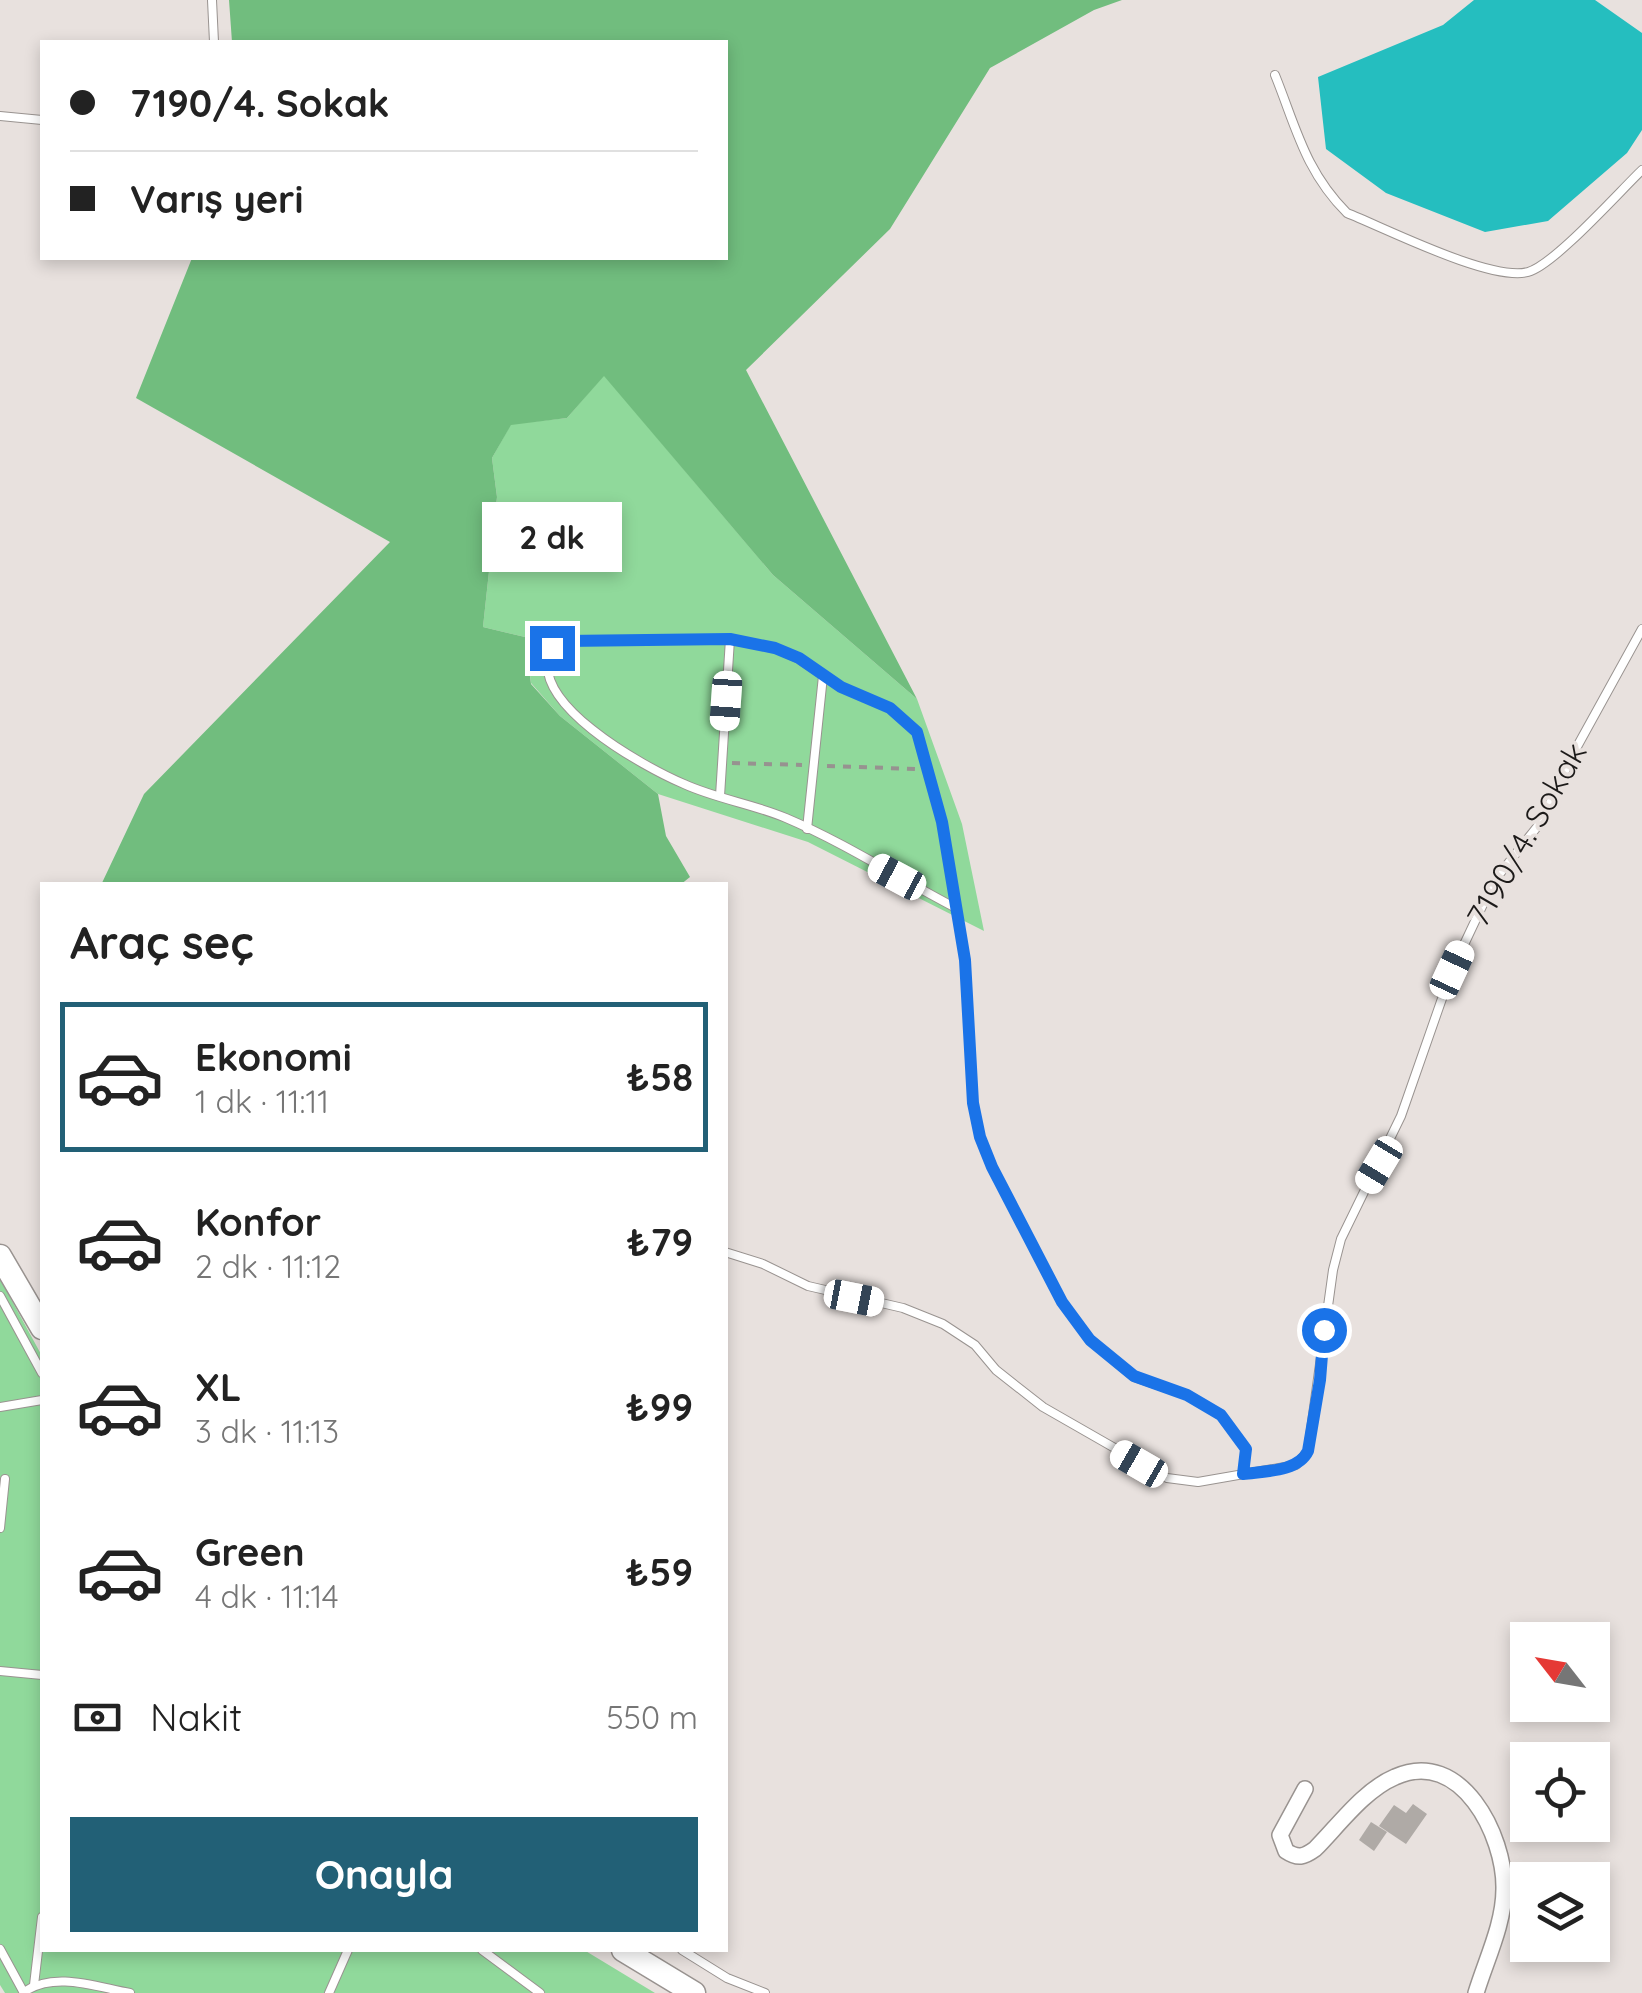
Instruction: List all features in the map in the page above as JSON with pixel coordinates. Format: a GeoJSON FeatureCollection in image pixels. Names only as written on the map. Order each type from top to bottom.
{"type":"FeatureCollection","features":[{"type":"Feature","properties":{"kind":"street"},"geometry":{"type":"LineString","coordinates":[[0,1256],[40,1325]]}},
{"type":"Feature","properties":{"kind":"street"},"geometry":{"type":"LineString","coordinates":[[1305,1789],[1280,1835],[1286,1852],[1304,1857],[1395,1776],[1434,1773],[1474,1797],[1498,1849],[1504,1874],[1504,1893],[1476,1993]]}},
{"type":"Feature","properties":{"kind":"street"},"geometry":{"type":"LineString","coordinates":[[626,1952],[694,1993]]}},
{"type":"Feature","properties":{"kind":"lane"},"geometry":{"type":"LineString","coordinates":[[212,0],[214,40]]}},
{"type":"Feature","properties":{"kind":"lane"},"geometry":{"type":"LineString","coordinates":[[1275,74],[1308,162],[1330,196],[1347,212],[1485,269],[1527,273],[1546,262],[1642,170]]}},
{"type":"Feature","properties":{"kind":"lane"},"geometry":{"type":"LineString","coordinates":[[0,116],[40,120]]}},
{"type":"Feature","properties":{"kind":"lane","name":"7190/4. Sokak"},"geometry":{"type":"LineString","coordinates":[[728,1253],[763,1264],[808,1286],[903,1308],[944,1324],[1043,1407],[1167,1478],[1198,1482],[1296,1465],[1308,1451],[1332,1270],[1340,1239],[1401,1116],[1452,970],[1494,881],[1541,822],[1573,754],[1642,629]]}},
{"type":"Feature","properties":{"kind":"lane"},"geometry":{"type":"LineString","coordinates":[[956,908],[786,818],[685,785],[639,761],[558,700],[546,672],[552,648],[564,641],[730,639],[775,648],[890,708],[917,732],[942,822],[965,960],[973,1103],[992,1167],[1062,1302],[1090,1340],[1134,1376],[1187,1395],[1221,1415],[1246,1449],[1243,1474]]}},
{"type":"Feature","properties":{"kind":"lane"},"geometry":{"type":"LineString","coordinates":[[720,796],[730,639]]}},
{"type":"Feature","properties":{"kind":"lane"},"geometry":{"type":"LineString","coordinates":[[808,829],[823,676]]}},
{"type":"Feature","properties":{"kind":"lane"},"geometry":{"type":"LineString","coordinates":[[0,1296],[40,1369]]}},
{"type":"Feature","properties":{"kind":"lane"},"geometry":{"type":"LineString","coordinates":[[0,1407],[40,1400]]}},
{"type":"Feature","properties":{"kind":"lane"},"geometry":{"type":"LineString","coordinates":[[0,1528],[5,1479]]}},
{"type":"Feature","properties":{"kind":"lane"},"geometry":{"type":"LineString","coordinates":[[0,1671],[40,1675]]}},
{"type":"Feature","properties":{"kind":"lane"},"geometry":{"type":"LineString","coordinates":[[34,1984],[40,1934]]}},
{"type":"Feature","properties":{"kind":"lane"},"geometry":{"type":"LineString","coordinates":[[0,1948],[24,1992],[34,1984],[59,1980],[130,1993]]}},
{"type":"Feature","properties":{"kind":"lane"},"geometry":{"type":"LineString","coordinates":[[329,1993],[347,1952]]}},
{"type":"Feature","properties":{"kind":"lane"},"geometry":{"type":"LineString","coordinates":[[485,1952],[540,1993]]}},
{"type":"Feature","properties":{"kind":"lane"},"geometry":{"type":"LineString","coordinates":[[685,1952],[727,1978],[766,1993]]}},
{"type":"Feature","properties":{"kind":"lane"},"geometry":{"type":"LineString","coordinates":[[517,1993],[520,1978]]}},
{"type":"Feature","properties":{"kind":"green space"},"geometry":{"type":"Polygon","coordinates":[[[229,0],[1122,0],[1094,10],[990,68],[890,229],[746,370],[917,699],[773,575],[604,376],[567,418],[511,425],[492,458],[497,497],[483,627],[525,637],[531,684],[560,716],[658,794],[666,836],[690,877],[684,882],[102,882],[144,794],[390,542],[136,398],[191,260],[728,260],[728,40],[232,40],[229,0]]]}},
{"type":"Feature","properties":{"kind":"green space"},"geometry":{"type":"Polygon","coordinates":[[[604,375],[773,575],[917,699],[962,824],[984,931],[808,842],[658,794],[560,716],[531,683],[525,637],[483,627],[497,497],[492,458],[511,424],[567,418],[604,375]]]}},
{"type":"Feature","properties":{"kind":"green space"},"geometry":{"type":"Polygon","coordinates":[[[0,1279],[40,1352],[40,1952],[587,1952],[655,1993],[5,1993],[0,1985],[0,1279]]]}},
{"type":"Feature","properties":{"kind":"water"},"geometry":{"type":"Polygon","coordinates":[[[1474,0],[1595,0],[1642,33],[1642,130],[1627,153],[1548,221],[1485,232],[1386,193],[1326,149],[1318,77],[1443,25],[1474,0]]]}},
{"type":"Feature","properties":{"kind":"building"},"geometry":{"type":"Polygon","coordinates":[[[1413,1804],[1427,1814],[1406,1844],[1379,1826],[1394,1805],[1406,1813],[1413,1804]]]}},
{"type":"Feature","properties":{"kind":"building"},"geometry":{"type":"Polygon","coordinates":[[[1371,1822],[1387,1832],[1374,1851],[1359,1840],[1371,1822]]]}},
{"type":"Feature","properties":{"kind":"route"},"geometry":{"type":"LineString","coordinates":[[552,648],[564,641],[753,642],[799,658],[841,687],[890,708],[917,732],[942,822],[965,960],[973,1103],[980,1137],[1062,1302],[1090,1340],[1134,1376],[1187,1395],[1221,1415],[1246,1449],[1243,1474],[1296,1465],[1304,1460],[1320,1380],[1324,1330]]}}]}
